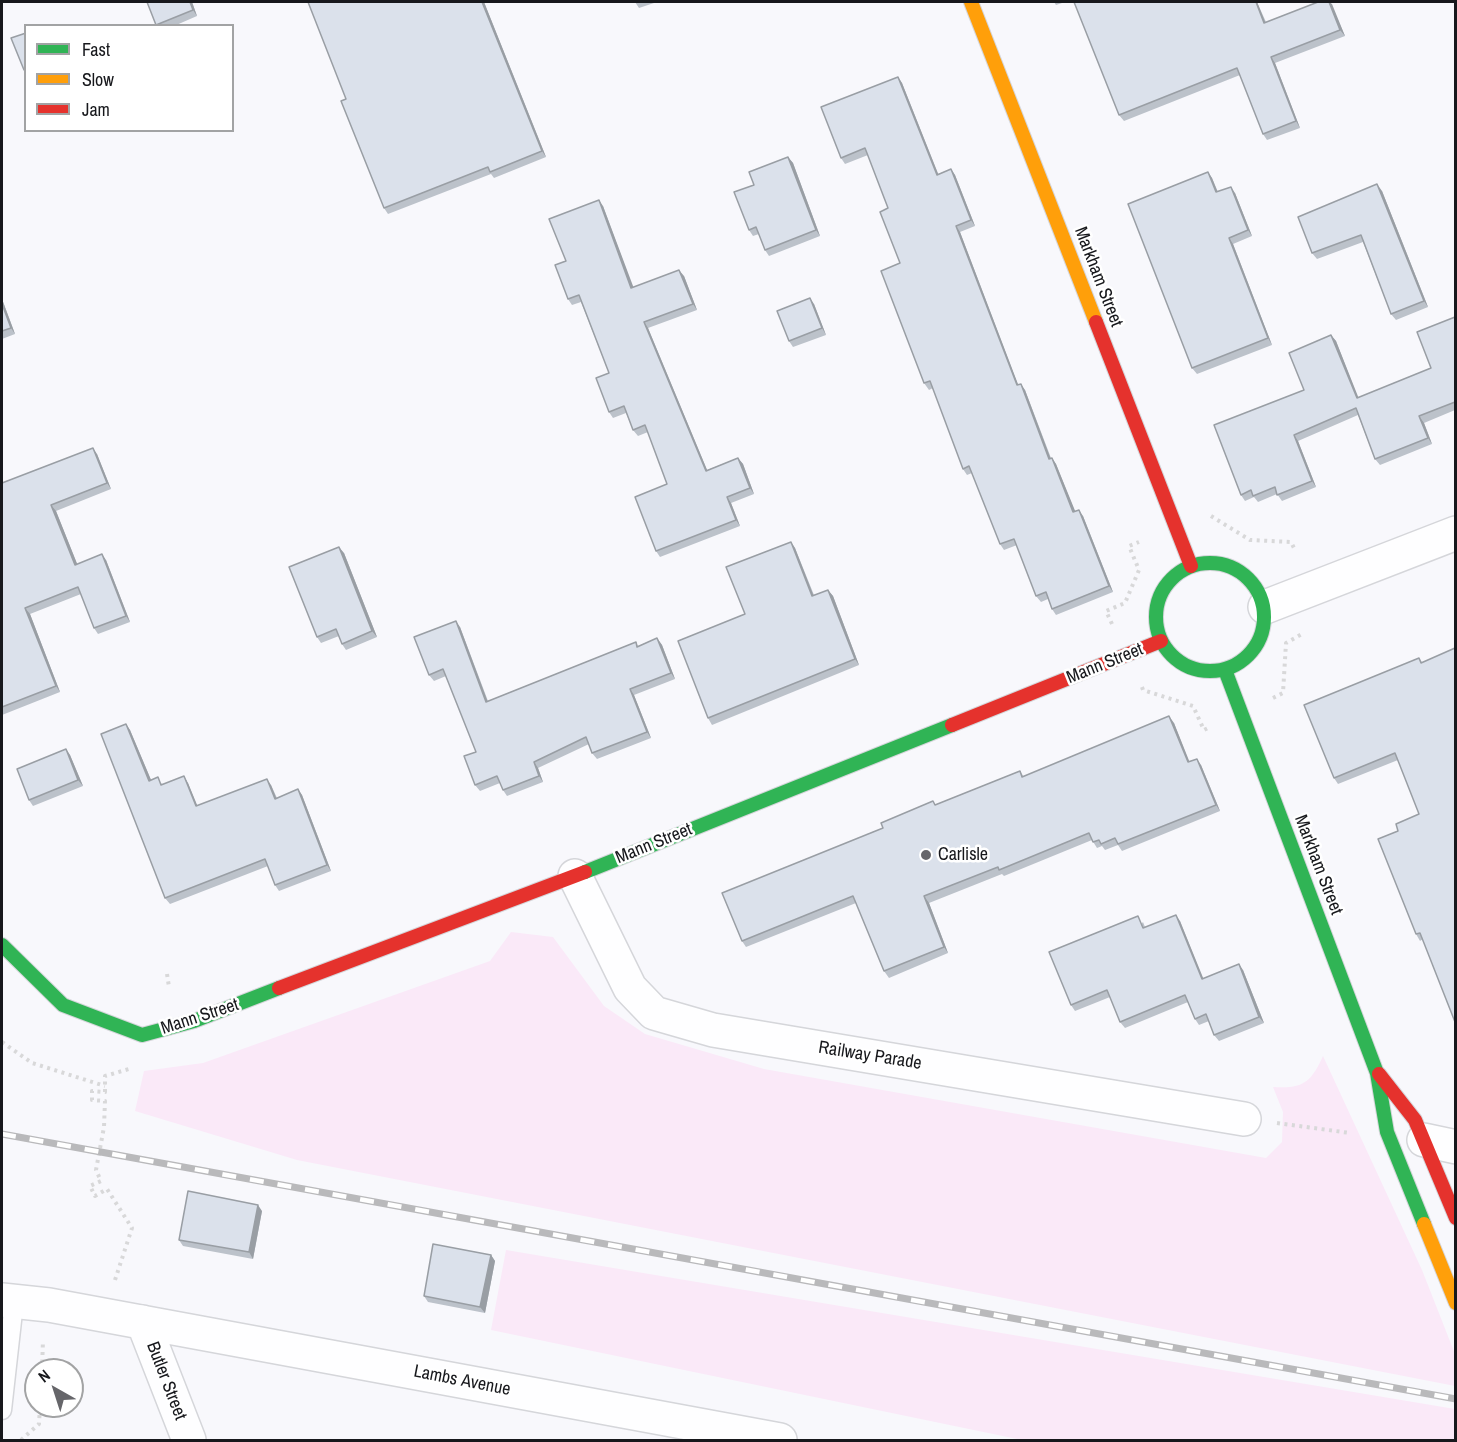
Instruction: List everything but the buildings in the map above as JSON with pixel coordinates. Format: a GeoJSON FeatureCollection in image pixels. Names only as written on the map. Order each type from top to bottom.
{"type":"FeatureCollection","features":[{"type":"Feature","properties":{"kind":"street","name":"Markham Street"},"geometry":{"type":"LineString","coordinates":[[971,2],[1191,566]]}},
{"type":"Feature","properties":{"kind":"street"},"geometry":{"type":"LineString","coordinates":[[1264,607],[1455,533]]}},
{"type":"Feature","properties":{"kind":"street"},"geometry":{"type":"LineString","coordinates":[[1209,563],[1226,565],[1242,573],[1255,586],[1264,607],[1262,633],[1256,647],[1245,659],[1226,670],[1199,671],[1183,665],[1170,655],[1161,641],[1156,624],[1156,606],[1164,588],[1176,575],[1191,566],[1209,563]]}},
{"type":"Feature","properties":{"kind":"street","name":"Mann Street"},"geometry":{"type":"LineString","coordinates":[[2,945],[63,1005],[142,1035],[194,1022],[575,876],[1161,641]]}},
{"type":"Feature","properties":{"kind":"street","name":"Markham Street"},"geometry":{"type":"LineString","coordinates":[[1226,670],[1377,1073],[1388,1132],[1455,1303]]}},
{"type":"Feature","properties":{"kind":"street","name":"Railway Parade"},"geometry":{"type":"LineString","coordinates":[[575,876],[630,988],[654,1012],[713,1030],[1244,1119]]}},
{"type":"Feature","properties":{"kind":"street","name":"Markham Street"},"geometry":{"type":"LineString","coordinates":[[1377,1073],[1415,1120],[1455,1218]]}},
{"type":"Feature","properties":{"kind":"street"},"geometry":{"type":"LineString","coordinates":[[1424,1140],[1455,1147]]}},
{"type":"Feature","properties":{"kind":"street"},"geometry":{"type":"LineString","coordinates":[[8,1301],[49,1305],[143,1322]]}},
{"type":"Feature","properties":{"kind":"street","name":"Butler Street"},"geometry":{"type":"LineString","coordinates":[[143,1322],[189,1440]]}},
{"type":"Feature","properties":{"kind":"street","name":"Lambs Avenue"},"geometry":{"type":"LineString","coordinates":[[143,1322],[780,1440]]}},
{"type":"Feature","properties":{"kind":"lane"},"geometry":{"type":"LineString","coordinates":[[2,1410],[8,1301]]}},
{"type":"Feature","properties":{"kind":"path"},"geometry":{"type":"LineString","coordinates":[[1208,514],[1250,540],[1291,542],[1295,550]]}},
{"type":"Feature","properties":{"kind":"path"},"geometry":{"type":"LineString","coordinates":[[1110,620],[1106,611],[1125,603],[1139,570],[1129,546],[1139,542]]}},
{"type":"Feature","properties":{"kind":"path"},"geometry":{"type":"LineString","coordinates":[[1273,698],[1283,693],[1286,643],[1304,633]]}},
{"type":"Feature","properties":{"kind":"path"},"geometry":{"type":"LineString","coordinates":[[1140,684],[1143,690],[1193,705],[1204,730],[1214,726]]}},
{"type":"Feature","properties":{"kind":"path"},"geometry":{"type":"LineString","coordinates":[[167,974],[169,987]]}},
{"type":"Feature","properties":{"kind":"path"},"geometry":{"type":"LineString","coordinates":[[2,1042],[32,1063],[105,1084],[105,1092],[92,1091],[92,1100],[105,1101],[104,1127],[96,1170],[101,1181],[90,1186],[95,1196],[107,1189],[132,1228],[117,1281],[107,1279]]}},
{"type":"Feature","properties":{"kind":"path"},"geometry":{"type":"LineString","coordinates":[[1280,1124],[1360,1134]]}},
{"type":"Feature","properties":{"kind":"path"},"geometry":{"type":"LineString","coordinates":[[43,1358],[44,1336]]}},
{"type":"Feature","properties":{"kind":"path"},"geometry":{"type":"LineString","coordinates":[[21,1440],[39,1424],[39,1418]]}},
{"type":"Feature","properties":{"kind":"shaded area"},"geometry":{"type":"Polygon","coordinates":[[[511,932],[553,937],[604,1006],[645,1034],[764,1069],[1266,1158],[1282,1142],[1283,1112],[1273,1087],[1291,1087],[1304,1082],[1314,1073],[1323,1056],[1422,1270],[1455,1354],[1455,1386],[297,1160],[135,1111],[144,1071],[203,1063],[490,961],[511,932]]]}},
{"type":"Feature","properties":{"kind":"shaded area"},"geometry":{"type":"Polygon","coordinates":[[[506,1250],[1455,1409],[1455,1440],[1022,1440],[491,1330],[506,1250]]]}},
{"type":"Feature","properties":{"kind":"railway"},"geometry":{"type":"LineString","coordinates":[[2,1134],[1456,1399]]}},
{"type":"Feature","properties":{"kind":"traffic: fast"},"geometry":{"type":"LineString","coordinates":[[1210,563],[1231,567],[1248,579],[1260,596],[1264,617],[1260,638],[1248,655],[1231,667],[1210,671],[1189,667],[1172,655],[1160,638],[1156,617],[1160,596],[1172,579],[1189,567],[1210,563]]}},
{"type":"Feature","properties":{"kind":"traffic: fast"},"geometry":{"type":"LineString","coordinates":[[1225,670],[1377,1073],[1387,1132],[1424,1224]]}},
{"type":"Feature","properties":{"kind":"traffic: fast"},"geometry":{"type":"LineString","coordinates":[[585,872],[952,725]]}},
{"type":"Feature","properties":{"kind":"traffic: fast"},"geometry":{"type":"LineString","coordinates":[[2,945],[63,1005],[142,1035],[194,1021],[279,988]]}},
{"type":"Feature","properties":{"kind":"traffic: slow"},"geometry":{"type":"LineString","coordinates":[[971,2],[1096,322]]}},
{"type":"Feature","properties":{"kind":"traffic: slow"},"geometry":{"type":"LineString","coordinates":[[1424,1224],[1456,1303]]}},
{"type":"Feature","properties":{"kind":"traffic: jam"},"geometry":{"type":"LineString","coordinates":[[1096,322],[1191,566]]}},
{"type":"Feature","properties":{"kind":"traffic: jam"},"geometry":{"type":"LineString","coordinates":[[952,725],[1161,641]]}},
{"type":"Feature","properties":{"kind":"traffic: jam"},"geometry":{"type":"LineString","coordinates":[[279,988],[585,872]]}},
{"type":"Feature","properties":{"kind":"traffic: jam"},"geometry":{"type":"LineString","coordinates":[[1379,1074],[1415,1120],[1456,1218]]}},
{"type":"Feature","properties":{"kind":"place","name":"Carlisle"},"geometry":{"type":"Point","coordinates":[926,855]}}]}
